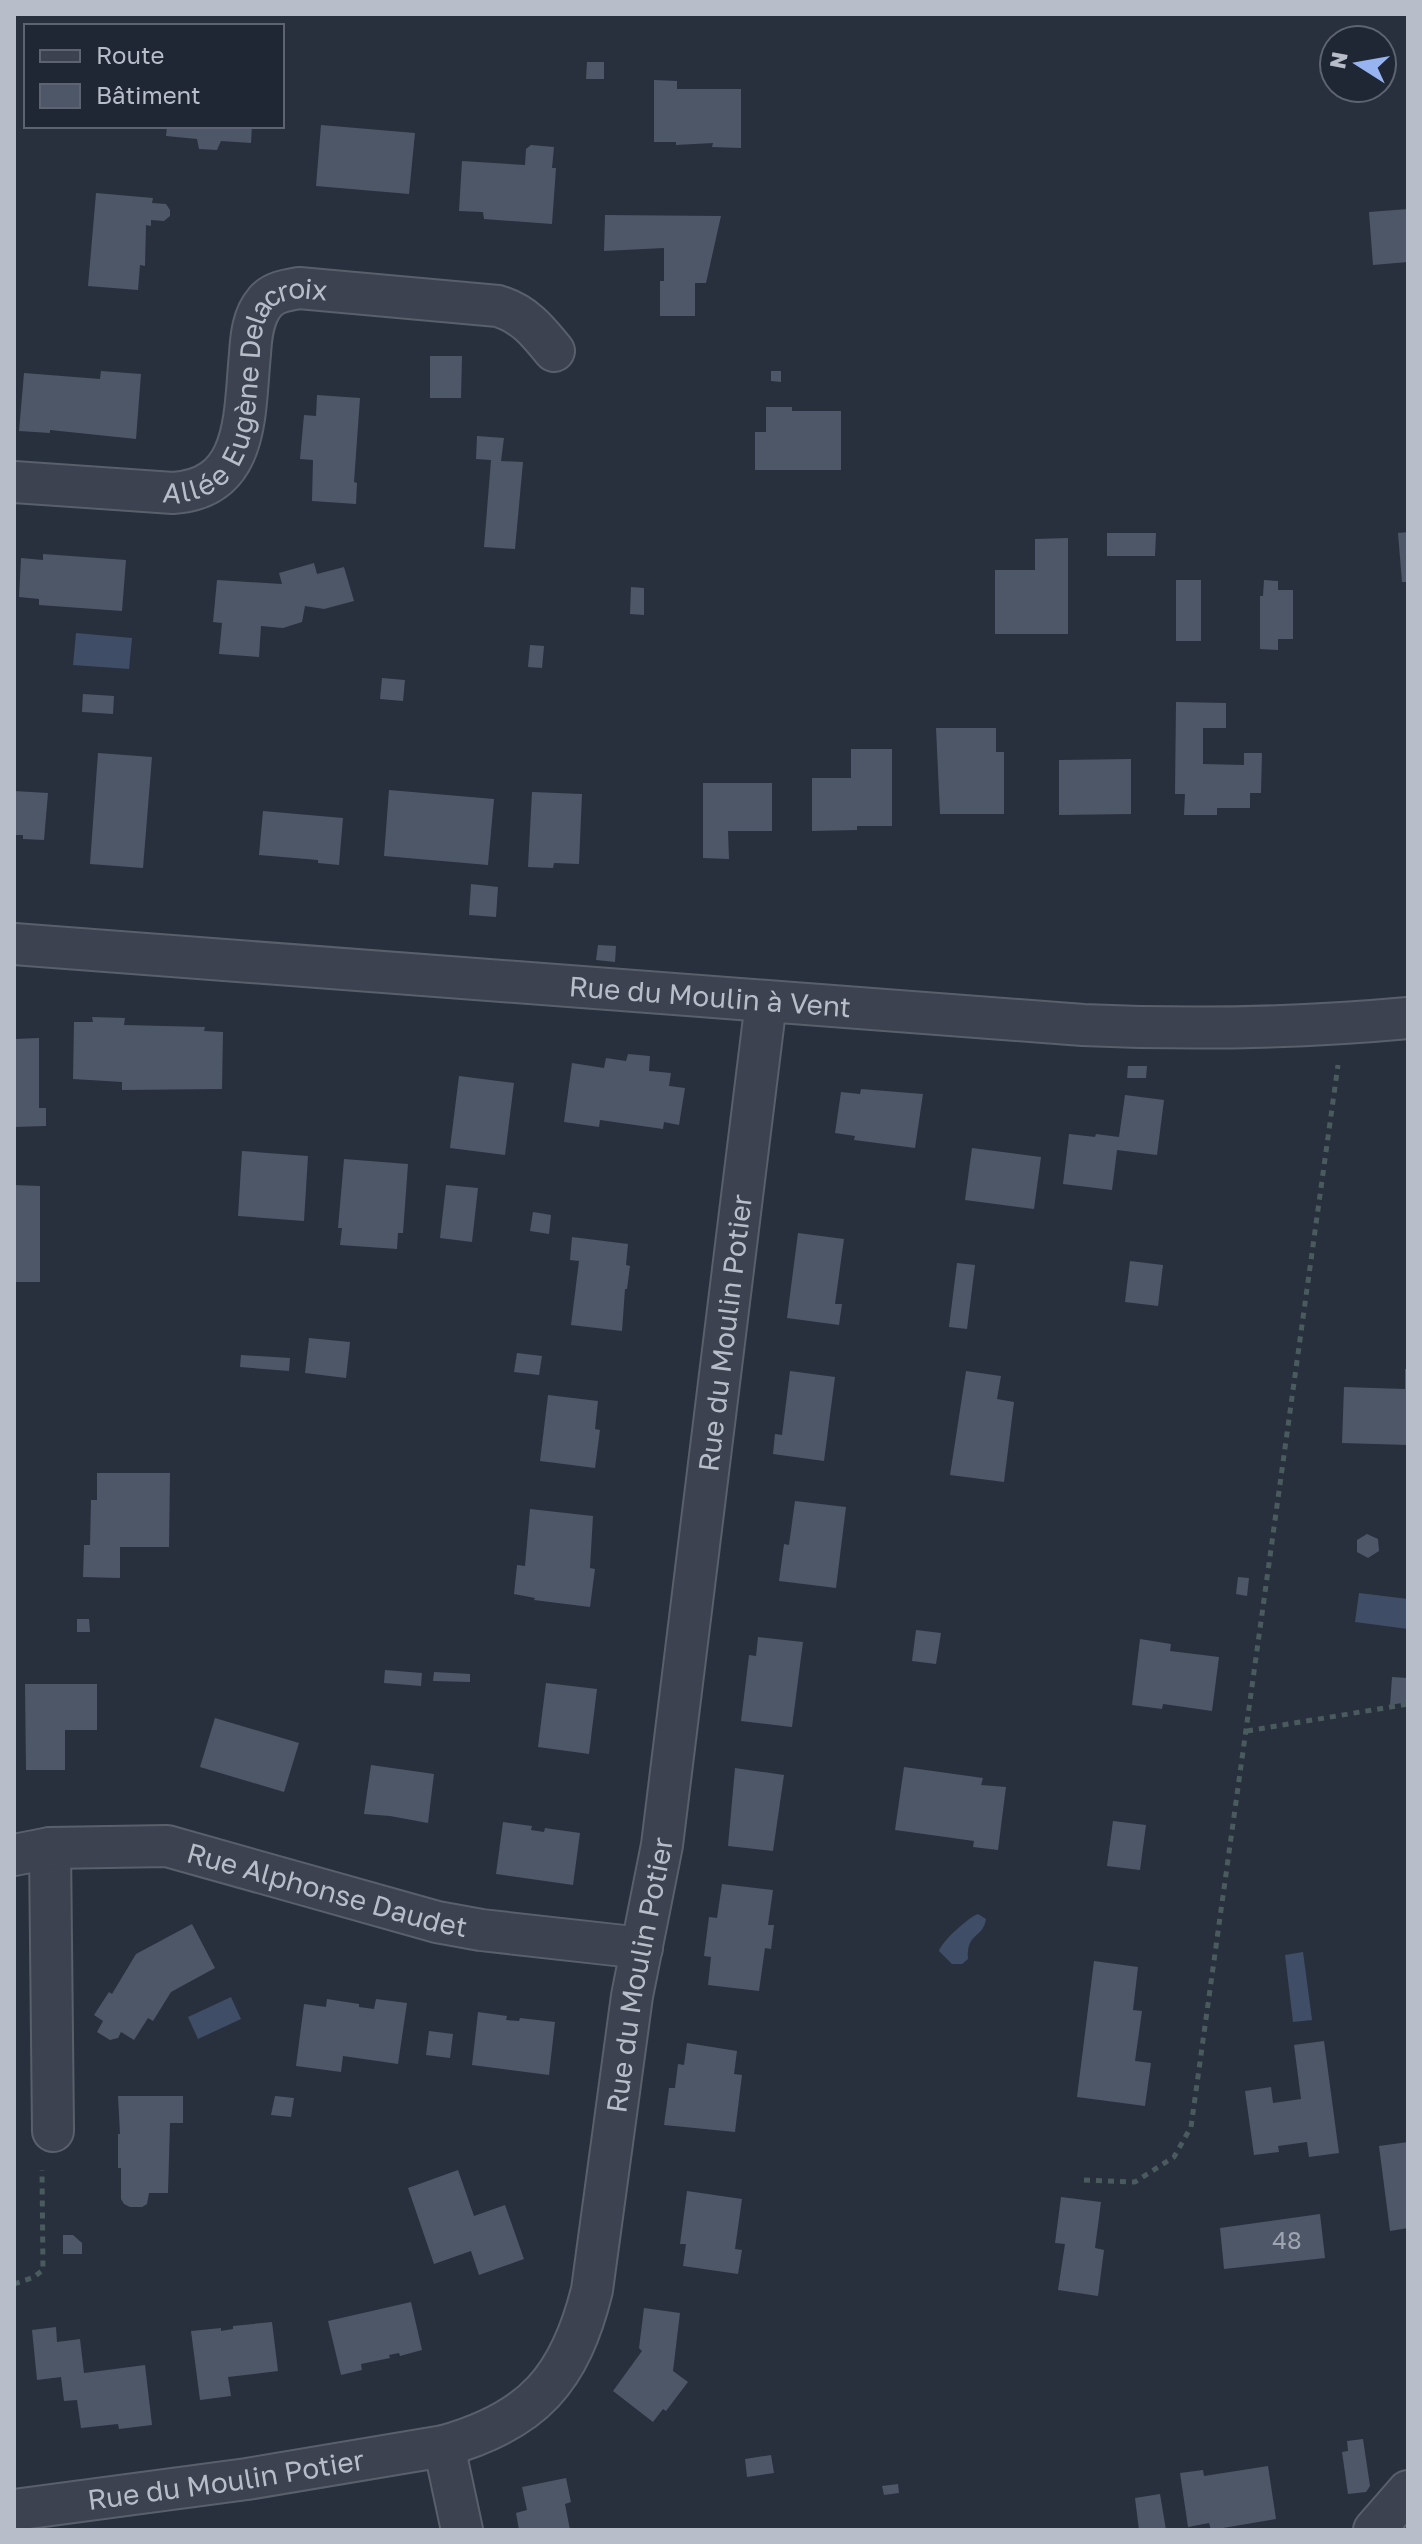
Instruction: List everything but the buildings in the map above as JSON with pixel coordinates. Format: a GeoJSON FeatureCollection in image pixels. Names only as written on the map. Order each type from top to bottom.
{"type":"FeatureCollection","features":[{"type":"Feature","properties":{"kind":"street","name":"Allée Eugène Delacroix"},"geometry":{"type":"LineString","coordinates":[[14,482],[173,493],[191,492],[209,484],[224,471],[234,456],[241,435],[255,319],[266,300],[281,292],[299,288],[498,306],[514,311],[530,322],[554,351]]}},
{"type":"Feature","properties":{"kind":"street","name":"Rue du Moulin à Vent"},"geometry":{"type":"LineString","coordinates":[[14,944],[1013,1021],[1164,1029],[1344,1024],[1408,1018]]}},
{"type":"Feature","properties":{"kind":"street","name":"Rue du Moulin Potier"},"geometry":{"type":"LineString","coordinates":[[14,2510],[247,2479],[444,2446],[496,2428],[540,2397],[571,2355],[583,2327],[592,2290],[627,2033],[662,1845],[766,1002]]}},
{"type":"Feature","properties":{"kind":"street","name":"Rue Alphonse Daudet"},"geometry":{"type":"LineString","coordinates":[[32,1851],[167,1846],[437,1922],[481,1930],[642,1948]]}},
{"type":"Feature","properties":{"kind":"street"},"geometry":{"type":"LineString","coordinates":[[32,1851],[53,2131]]}},
{"type":"Feature","properties":{"kind":"street"},"geometry":{"type":"LineString","coordinates":[[444,2446],[462,2530]]}},
{"type":"Feature","properties":{"kind":"street"},"geometry":{"type":"LineString","coordinates":[[1374,2530],[1408,2491]]}},
{"type":"Feature","properties":{"kind":"path"},"geometry":{"type":"LineString","coordinates":[[1084,2180],[1135,2182],[1174,2157],[1191,2127],[1344,1024]]}},
{"type":"Feature","properties":{"kind":"path"},"geometry":{"type":"LineString","coordinates":[[1247,1731],[1408,1704]]}},
{"type":"Feature","properties":{"kind":"path"},"geometry":{"type":"LineString","coordinates":[[14,2284],[43,2270],[42,2151],[53,2131]]}},
{"type":"Feature","properties":{"kind":"water"},"geometry":{"type":"Polygon","coordinates":[[[76,633],[132,638],[129,669],[73,665],[76,633]]]}},
{"type":"Feature","properties":{"kind":"water"},"geometry":{"type":"Polygon","coordinates":[[[1359,1593],[1408,1599],[1408,1629],[1355,1622],[1359,1593]]]}},
{"type":"Feature","properties":{"kind":"water"},"geometry":{"type":"Polygon","coordinates":[[[978,1914],[986,1919],[982,1930],[970,1944],[968,1959],[962,1964],[952,1964],[939,1951],[941,1947],[956,1930],[978,1914]]]}},
{"type":"Feature","properties":{"kind":"water"},"geometry":{"type":"Polygon","coordinates":[[[1303,1952],[1312,2020],[1293,2022],[1285,1955],[1303,1952]]]}},
{"type":"Feature","properties":{"kind":"water"},"geometry":{"type":"Polygon","coordinates":[[[231,1997],[241,2019],[198,2039],[188,2017],[231,1997]]]}}]}
